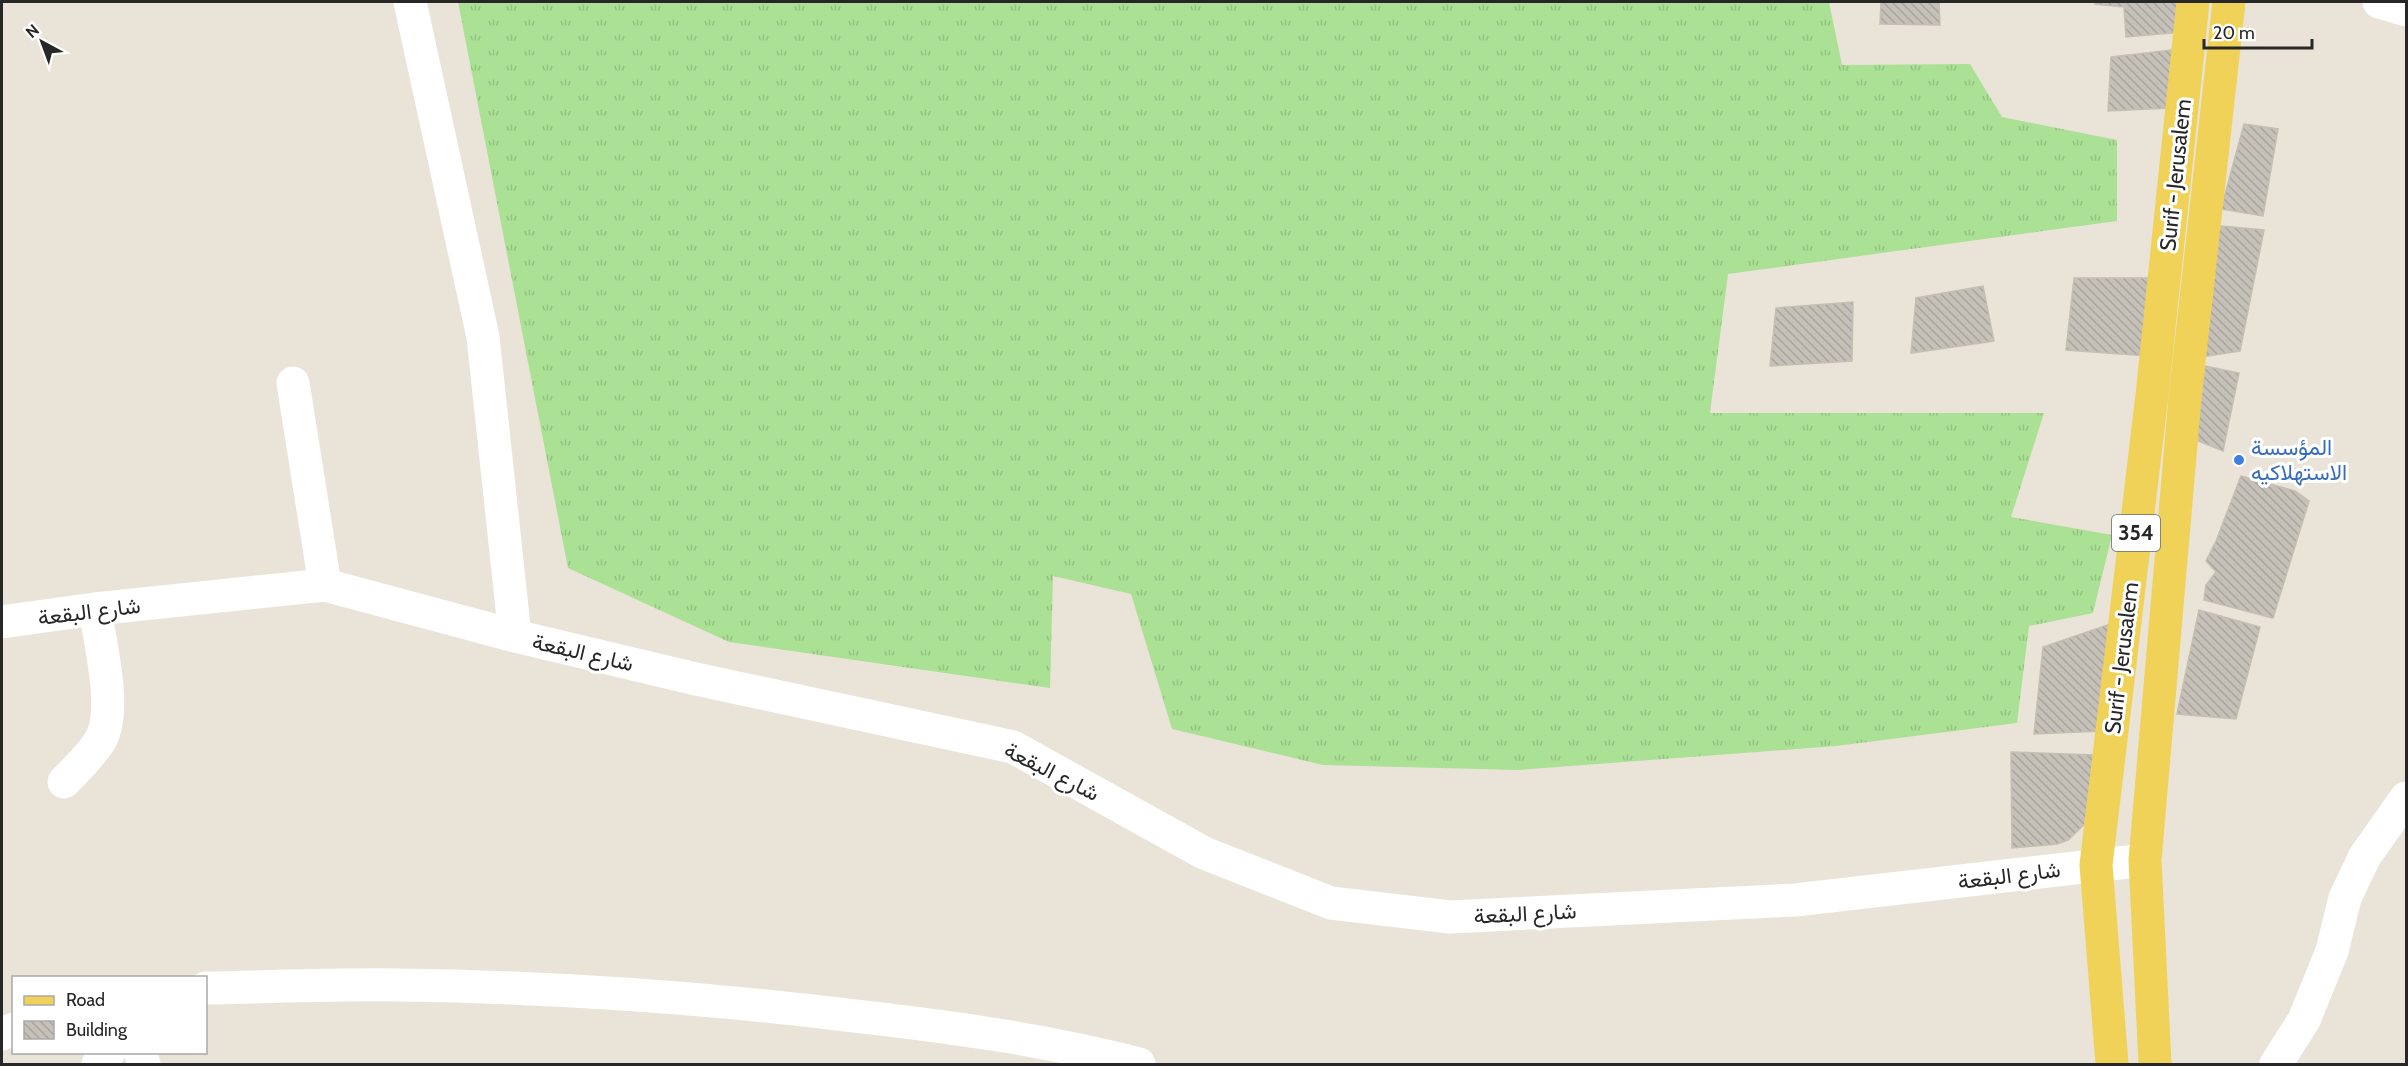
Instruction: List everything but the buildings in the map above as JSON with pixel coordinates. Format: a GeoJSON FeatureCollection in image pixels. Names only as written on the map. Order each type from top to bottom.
{"type":"FeatureCollection","features":[{"type":"Feature","properties":{"kind":"main road","name":"Surif - Jerusalem"},"geometry":{"type":"LineString","coordinates":[[2112,1065],[2096,865],[2152,395],[2193,2]]}},
{"type":"Feature","properties":{"kind":"main road","name":"Surif - Jerusalem"},"geometry":{"type":"LineString","coordinates":[[2155,1065],[2145,860],[2185,398],[2229,2]]}},
{"type":"Feature","properties":{"kind":"street"},"geometry":{"type":"LineString","coordinates":[[410,2],[483,337],[515,636]]}},
{"type":"Feature","properties":{"kind":"street"},"geometry":{"type":"LineString","coordinates":[[2379,2],[2406,10]]}},
{"type":"Feature","properties":{"kind":"street"},"geometry":{"type":"LineString","coordinates":[[293,383],[325,585]]}},
{"type":"Feature","properties":{"kind":"street","name":"شارع البقعة"},"geometry":{"type":"LineString","coordinates":[[2,622],[95,609],[325,585],[515,636],[696,679],[1012,747],[1204,852],[1331,903],[1450,917],[1795,900],[2145,860]]}},
{"type":"Feature","properties":{"kind":"street"},"geometry":{"type":"LineString","coordinates":[[64,782],[95,749],[102,738],[107,720],[107,693],[95,609]]}},
{"type":"Feature","properties":{"kind":"street"},"geometry":{"type":"LineString","coordinates":[[2276,1065],[2304,1020],[2332,951],[2345,898],[2365,856],[2406,798]]}},
{"type":"Feature","properties":{"kind":"street"},"geometry":{"type":"LineString","coordinates":[[207,988],[432,986],[535,989],[746,1003],[933,1025],[1139,1065]]}},
{"type":"Feature","properties":{"kind":"green space"},"geometry":{"type":"Polygon","coordinates":[[[458,2],[1829,2],[1842,65],[1970,64],[2002,117],[2117,140],[2117,221],[1728,274],[1710,413],[2044,413],[2011,517],[2112,535],[2093,613],[2029,626],[2017,723],[1836,746],[1518,770],[1323,765],[1172,729],[1131,594],[1053,576],[1050,688],[729,642],[568,568],[458,2]]]}},
{"type":"Feature","properties":{"kind":"place","name":"المؤسسة الاستهلاكيه"},"geometry":{"type":"Point","coordinates":[2239,460]}}]}
